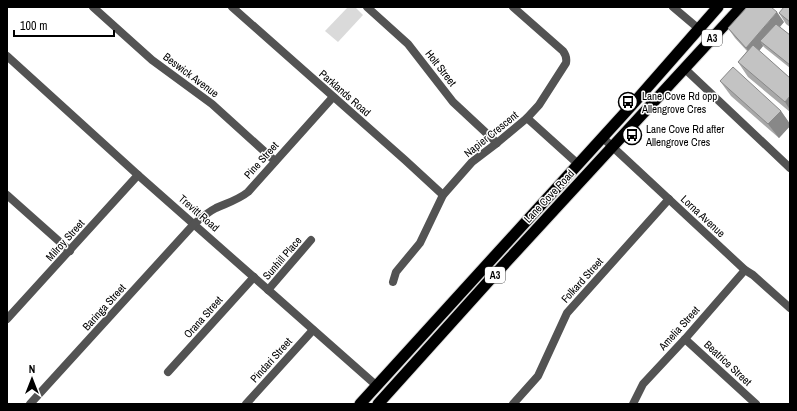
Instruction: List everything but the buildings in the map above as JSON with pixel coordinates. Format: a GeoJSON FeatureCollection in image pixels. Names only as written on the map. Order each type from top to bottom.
{"type":"FeatureCollection","features":[{"type":"Feature","properties":{"kind":"highway","name":"Lane Cove Road"},"geometry":{"type":"LineString","coordinates":[[360,404],[718,7]]}},
{"type":"Feature","properties":{"kind":"highway","name":"Lane Cove Road"},"geometry":{"type":"LineString","coordinates":[[378,404],[492,277],[741,7]]}},
{"type":"Feature","properties":{"kind":"street","name":"Beswick Avenue"},"geometry":{"type":"LineString","coordinates":[[93,7],[152,60],[212,104],[275,161]]}},
{"type":"Feature","properties":{"kind":"street","name":"Parklands Road"},"geometry":{"type":"LineString","coordinates":[[232,7],[443,195]]}},
{"type":"Feature","properties":{"kind":"street","name":"Holt Street"},"geometry":{"type":"LineString","coordinates":[[367,7],[408,44],[453,102],[497,143]]}},
{"type":"Feature","properties":{"kind":"street"},"geometry":{"type":"LineString","coordinates":[[513,7],[566,55],[563,68],[539,105],[527,118]]}},
{"type":"Feature","properties":{"kind":"street"},"geometry":{"type":"LineString","coordinates":[[673,7],[698,29]]}},
{"type":"Feature","properties":{"kind":"street","name":"Trevitt Road"},"geometry":{"type":"LineString","coordinates":[[7,56],[138,175],[377,386]]}},
{"type":"Feature","properties":{"kind":"street"},"geometry":{"type":"LineString","coordinates":[[684,68],[790,168]]}},
{"type":"Feature","properties":{"kind":"street","name":"Pine Street"},"geometry":{"type":"LineString","coordinates":[[194,224],[214,209],[243,196],[248,192],[333,97]]}},
{"type":"Feature","properties":{"kind":"street","name":"Napier Crescent"},"geometry":{"type":"LineString","coordinates":[[393,282],[396,272],[420,243],[443,195],[472,162],[527,118],[578,164]]}},
{"type":"Feature","properties":{"kind":"street","name":"Lorna Avenue"},"geometry":{"type":"LineString","coordinates":[[602,137],[669,200],[790,308]]}},
{"type":"Feature","properties":{"kind":"street","name":"Milroy Street"},"geometry":{"type":"LineString","coordinates":[[7,319],[138,175]]}},
{"type":"Feature","properties":{"kind":"street"},"geometry":{"type":"LineString","coordinates":[[7,195],[70,251]]}},
{"type":"Feature","properties":{"kind":"street","name":"Folkard Street"},"geometry":{"type":"LineString","coordinates":[[513,404],[538,376],[567,313],[669,200]]}},
{"type":"Feature","properties":{"kind":"street","name":"Baringa Street"},"geometry":{"type":"LineString","coordinates":[[30,404],[194,224]]}},
{"type":"Feature","properties":{"kind":"street","name":"Sunhill Place"},"geometry":{"type":"LineString","coordinates":[[268,290],[311,240]]}},
{"type":"Feature","properties":{"kind":"street","name":"Amelia Street"},"geometry":{"type":"LineString","coordinates":[[633,404],[643,384],[746,270]]}},
{"type":"Feature","properties":{"kind":"street","name":"Orana Street"},"geometry":{"type":"LineString","coordinates":[[168,372],[254,277]]}},
{"type":"Feature","properties":{"kind":"street","name":"Pindari Street"},"geometry":{"type":"LineString","coordinates":[[246,404],[313,330]]}},
{"type":"Feature","properties":{"kind":"street","name":"Beatrice Street"},"geometry":{"type":"LineString","coordinates":[[685,339],[756,404]]}},
{"type":"Feature","properties":{"kind":"shaded area"},"geometry":{"type":"Polygon","coordinates":[[[348,7],[355,7],[363,15],[338,42],[325,31],[348,7]]]}},
{"type":"Feature","properties":{"kind":"place","name":"Lane Cove Rd opp Allengrove Cres"},"geometry":{"type":"Point","coordinates":[628,102]}},
{"type":"Feature","properties":{"kind":"place","name":"Lane Cove Rd after Allengrove Cres"},"geometry":{"type":"Point","coordinates":[632,135]}}]}
